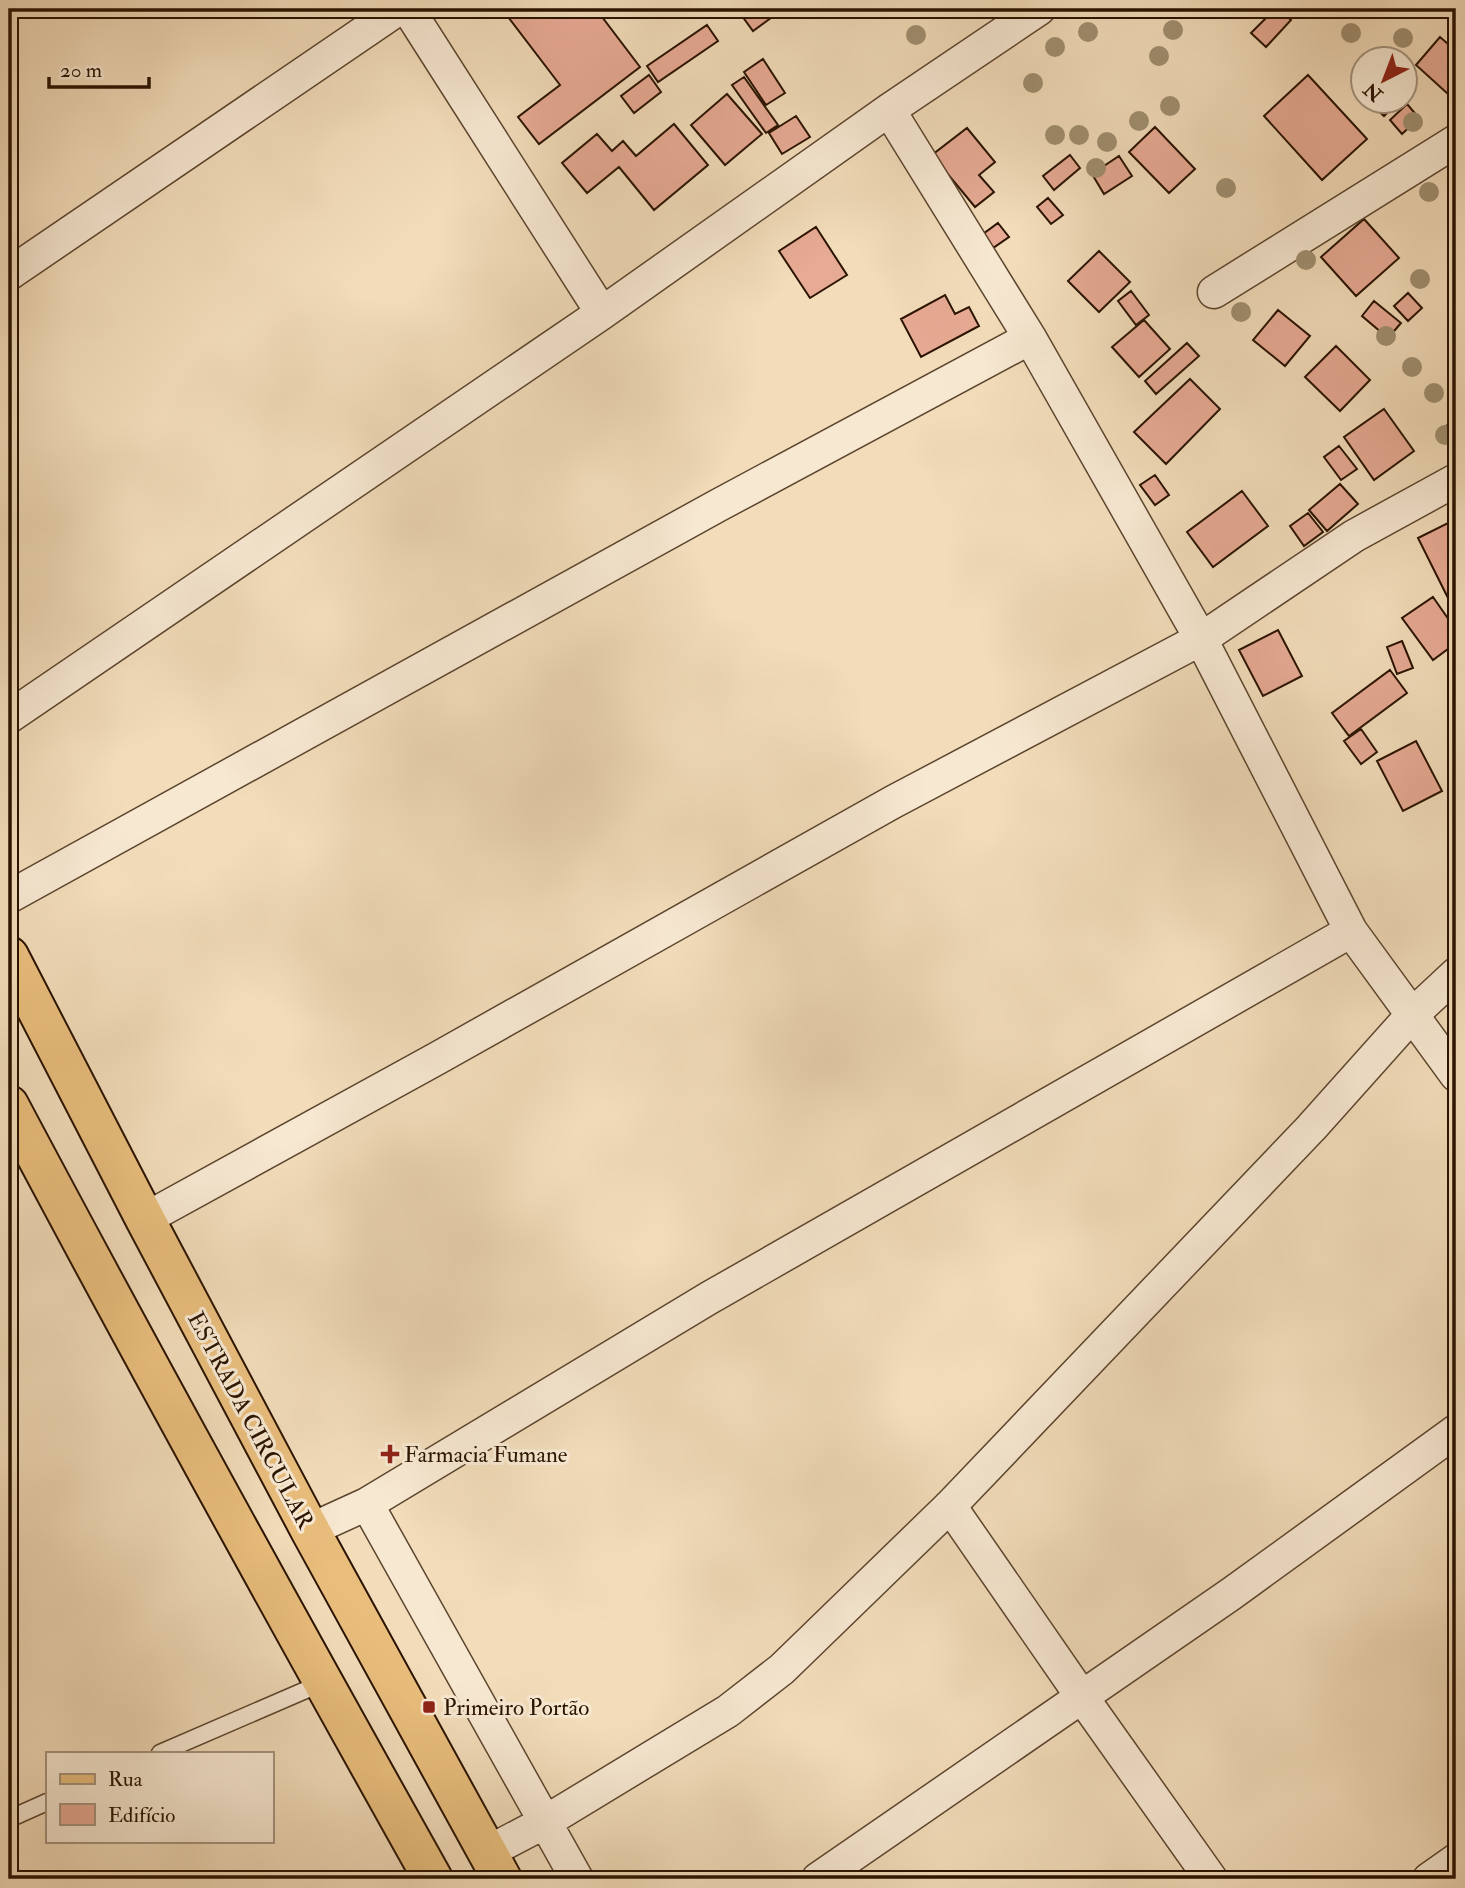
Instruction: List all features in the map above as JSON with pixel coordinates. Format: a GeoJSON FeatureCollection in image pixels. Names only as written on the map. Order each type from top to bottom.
{"type":"FeatureCollection","features":[{"type":"Feature","properties":{"kind":"main road","name":"ESTRADA CIRCULAR"},"geometry":{"type":"LineString","coordinates":[[9,956],[310,1530],[495,1866]]}},
{"type":"Feature","properties":{"kind":"main road"},"geometry":{"type":"LineString","coordinates":[[9,1105],[103,1284],[433,1879]]}},
{"type":"Feature","properties":{"kind":"street"},"geometry":{"type":"LineString","coordinates":[[9,274],[398,9]]}},
{"type":"Feature","properties":{"kind":"street"},"geometry":{"type":"LineString","coordinates":[[408,9],[602,313]]}},
{"type":"Feature","properties":{"kind":"street"},"geometry":{"type":"LineString","coordinates":[[9,717],[602,313],[889,110],[1039,9]]}},
{"type":"Feature","properties":{"kind":"street"},"geometry":{"type":"LineString","coordinates":[[889,110],[1030,338],[1201,639],[1351,932],[1456,1075]]}},
{"type":"Feature","properties":{"kind":"street"},"geometry":{"type":"LineString","coordinates":[[1214,292],[1456,141]]}},
{"type":"Feature","properties":{"kind":"street"},"geometry":{"type":"LineString","coordinates":[[9,897],[717,506],[1030,338]]}},
{"type":"Feature","properties":{"kind":"street"},"geometry":{"type":"LineString","coordinates":[[145,1219],[448,1053],[893,803],[1201,639],[1354,536],[1456,480]]}},
{"type":"Feature","properties":{"kind":"street"},"geometry":{"type":"LineString","coordinates":[[310,1530],[367,1504],[709,1298],[1351,932]]}},
{"type":"Feature","properties":{"kind":"street"},"geometry":{"type":"LineString","coordinates":[[495,1866],[545,1822],[727,1711],[782,1669],[950,1506],[1282,1158],[1412,1015],[1456,974]]}},
{"type":"Feature","properties":{"kind":"street"},"geometry":{"type":"LineString","coordinates":[[818,1879],[1231,1594],[1456,1430]]}},
{"type":"Feature","properties":{"kind":"street"},"geometry":{"type":"LineString","coordinates":[[367,1504],[578,1879]]}},
{"type":"Feature","properties":{"kind":"street"},"geometry":{"type":"LineString","coordinates":[[950,1506],[1212,1879]]}},
{"type":"Feature","properties":{"kind":"street"},"geometry":{"type":"LineString","coordinates":[[1429,1879],[1456,1860]]}},
{"type":"Feature","properties":{"kind":"lane"},"geometry":{"type":"LineString","coordinates":[[162,1752],[322,1683]]}},
{"type":"Feature","properties":{"kind":"lane"},"geometry":{"type":"LineString","coordinates":[[9,1819],[46,1802]]}},
{"type":"Feature","properties":{"kind":"building"},"geometry":{"type":"Polygon","coordinates":[[[502,9],[596,9],[640,67],[539,144],[518,117],[560,85],[502,9]]]}},
{"type":"Feature","properties":{"kind":"building"},"geometry":{"type":"Polygon","coordinates":[[[737,9],[783,9],[753,31],[737,9]]]}},
{"type":"Feature","properties":{"kind":"building"},"geometry":{"type":"Polygon","coordinates":[[[1275,9],[1280,9],[1291,20],[1266,47],[1251,33],[1275,9]]]}},
{"type":"Feature","properties":{"kind":"building"},"geometry":{"type":"Polygon","coordinates":[[[707,25],[718,41],[658,82],[647,66],[707,25]]]}},
{"type":"Feature","properties":{"kind":"building"},"geometry":{"type":"Polygon","coordinates":[[[1440,37],[1456,51],[1456,83],[1448,94],[1420,69],[1420,60],[1440,37]]]}},
{"type":"Feature","properties":{"kind":"building"},"geometry":{"type":"Polygon","coordinates":[[[763,59],[785,93],[766,105],[744,72],[763,59]]]}},
{"type":"Feature","properties":{"kind":"building"},"geometry":{"type":"Polygon","coordinates":[[[649,75],[661,92],[634,113],[621,96],[649,75]]]}},
{"type":"Feature","properties":{"kind":"building"},"geometry":{"type":"Polygon","coordinates":[[[1308,75],[1367,139],[1322,180],[1264,116],[1308,75]]]}},
{"type":"Feature","properties":{"kind":"building"},"geometry":{"type":"Polygon","coordinates":[[[744,77],[778,125],[766,133],[732,85],[744,77]]]}},
{"type":"Feature","properties":{"kind":"building"},"geometry":{"type":"Polygon","coordinates":[[[727,94],[762,134],[725,165],[691,125],[727,94]]]}},
{"type":"Feature","properties":{"kind":"building"},"geometry":{"type":"Polygon","coordinates":[[[796,116],[810,137],[782,154],[769,133],[796,116]]]}},
{"type":"Feature","properties":{"kind":"building"},"geometry":{"type":"Polygon","coordinates":[[[1394,116],[1419,118],[1402,134],[1390,120],[1394,116]]]}},
{"type":"Feature","properties":{"kind":"building"},"geometry":{"type":"Polygon","coordinates":[[[674,124],[708,165],[654,210],[619,167],[587,193],[562,163],[597,134],[612,151],[623,141],[636,156],[674,124]]]}},
{"type":"Feature","properties":{"kind":"building"},"geometry":{"type":"Polygon","coordinates":[[[1155,127],[1195,169],[1169,193],[1129,152],[1155,127]]]}},
{"type":"Feature","properties":{"kind":"building"},"geometry":{"type":"Polygon","coordinates":[[[967,128],[995,162],[979,175],[994,192],[975,207],[932,155],[967,128]]]}},
{"type":"Feature","properties":{"kind":"building"},"geometry":{"type":"Polygon","coordinates":[[[1070,155],[1080,168],[1054,190],[1043,176],[1070,155]]]}},
{"type":"Feature","properties":{"kind":"building"},"geometry":{"type":"Polygon","coordinates":[[[1119,156],[1132,176],[1104,194],[1092,174],[1119,156]]]}},
{"type":"Feature","properties":{"kind":"building"},"geometry":{"type":"Polygon","coordinates":[[[1048,198],[1063,215],[1051,224],[1037,207],[1048,198]]]}},
{"type":"Feature","properties":{"kind":"building"},"geometry":{"type":"Polygon","coordinates":[[[1364,219],[1399,258],[1356,296],[1321,257],[1364,219]]]}},
{"type":"Feature","properties":{"kind":"building"},"geometry":{"type":"Polygon","coordinates":[[[998,223],[1009,237],[993,248],[983,234],[998,223]]]}},
{"type":"Feature","properties":{"kind":"building"},"geometry":{"type":"Polygon","coordinates":[[[816,227],[847,275],[810,298],[779,251],[816,227]]]}},
{"type":"Feature","properties":{"kind":"building"},"geometry":{"type":"Polygon","coordinates":[[[1099,251],[1130,282],[1099,312],[1068,281],[1099,251]]]}},
{"type":"Feature","properties":{"kind":"building"},"geometry":{"type":"Polygon","coordinates":[[[1131,291],[1149,315],[1136,325],[1118,301],[1131,291]]]}},
{"type":"Feature","properties":{"kind":"building"},"geometry":{"type":"Polygon","coordinates":[[[1408,293],[1422,308],[1408,321],[1394,306],[1408,293]]]}},
{"type":"Feature","properties":{"kind":"building"},"geometry":{"type":"Polygon","coordinates":[[[945,295],[955,314],[969,307],[979,326],[921,357],[901,319],[945,295]]]}},
{"type":"Feature","properties":{"kind":"building"},"geometry":{"type":"Polygon","coordinates":[[[1374,301],[1401,323],[1388,338],[1362,316],[1374,301]]]}},
{"type":"Feature","properties":{"kind":"building"},"geometry":{"type":"Polygon","coordinates":[[[1278,310],[1310,336],[1285,366],[1253,340],[1278,310]]]}},
{"type":"Feature","properties":{"kind":"building"},"geometry":{"type":"Polygon","coordinates":[[[1144,320],[1170,349],[1139,377],[1112,347],[1144,320]]]}},
{"type":"Feature","properties":{"kind":"building"},"geometry":{"type":"Polygon","coordinates":[[[1187,343],[1199,356],[1156,394],[1145,381],[1187,343]]]}},
{"type":"Feature","properties":{"kind":"building"},"geometry":{"type":"Polygon","coordinates":[[[1336,346],[1370,380],[1340,411],[1305,377],[1336,346]]]}},
{"type":"Feature","properties":{"kind":"building"},"geometry":{"type":"Polygon","coordinates":[[[1190,379],[1220,409],[1166,464],[1134,432],[1190,379]]]}},
{"type":"Feature","properties":{"kind":"building"},"geometry":{"type":"Polygon","coordinates":[[[1384,409],[1414,451],[1374,480],[1344,437],[1384,409]]]}},
{"type":"Feature","properties":{"kind":"building"},"geometry":{"type":"Polygon","coordinates":[[[1456,415],[1456,440],[1444,429],[1456,415]]]}},
{"type":"Feature","properties":{"kind":"building"},"geometry":{"type":"Polygon","coordinates":[[[1339,446],[1357,469],[1341,480],[1324,457],[1339,446]]]}},
{"type":"Feature","properties":{"kind":"building"},"geometry":{"type":"Polygon","coordinates":[[[1155,475],[1169,495],[1155,505],[1140,485],[1155,475]]]}},
{"type":"Feature","properties":{"kind":"building"},"geometry":{"type":"Polygon","coordinates":[[[1340,484],[1358,504],[1327,531],[1309,510],[1340,484]]]}},
{"type":"Feature","properties":{"kind":"building"},"geometry":{"type":"Polygon","coordinates":[[[1242,491],[1268,526],[1213,567],[1187,532],[1242,491]]]}},
{"type":"Feature","properties":{"kind":"building"},"geometry":{"type":"Polygon","coordinates":[[[1308,513],[1323,532],[1304,546],[1290,526],[1308,513]]]}},
{"type":"Feature","properties":{"kind":"building"},"geometry":{"type":"Polygon","coordinates":[[[1456,519],[1456,596],[1449,600],[1418,538],[1456,519]]]}},
{"type":"Feature","properties":{"kind":"building"},"geometry":{"type":"Polygon","coordinates":[[[1433,597],[1456,630],[1456,643],[1433,660],[1402,618],[1433,597]]]}},
{"type":"Feature","properties":{"kind":"building"},"geometry":{"type":"Polygon","coordinates":[[[1278,630],[1302,676],[1263,696],[1239,650],[1278,630]]]}},
{"type":"Feature","properties":{"kind":"building"},"geometry":{"type":"Polygon","coordinates":[[[1402,641],[1413,668],[1397,674],[1387,647],[1402,641]]]}},
{"type":"Feature","properties":{"kind":"building"},"geometry":{"type":"Polygon","coordinates":[[[1390,670],[1407,693],[1349,736],[1332,713],[1390,670]]]}},
{"type":"Feature","properties":{"kind":"building"},"geometry":{"type":"Polygon","coordinates":[[[1361,729],[1377,752],[1361,764],[1344,741],[1361,729]]]}},
{"type":"Feature","properties":{"kind":"building"},"geometry":{"type":"Polygon","coordinates":[[[1416,741],[1442,791],[1403,811],[1377,761],[1416,741]]]}},
{"type":"Feature","properties":{"kind":"place","name":"Farmacia Fumane"},"geometry":{"type":"Point","coordinates":[390,1454]}},
{"type":"Feature","properties":{"kind":"place","name":"Primeiro Portão"},"geometry":{"type":"Point","coordinates":[429,1707]}}]}
